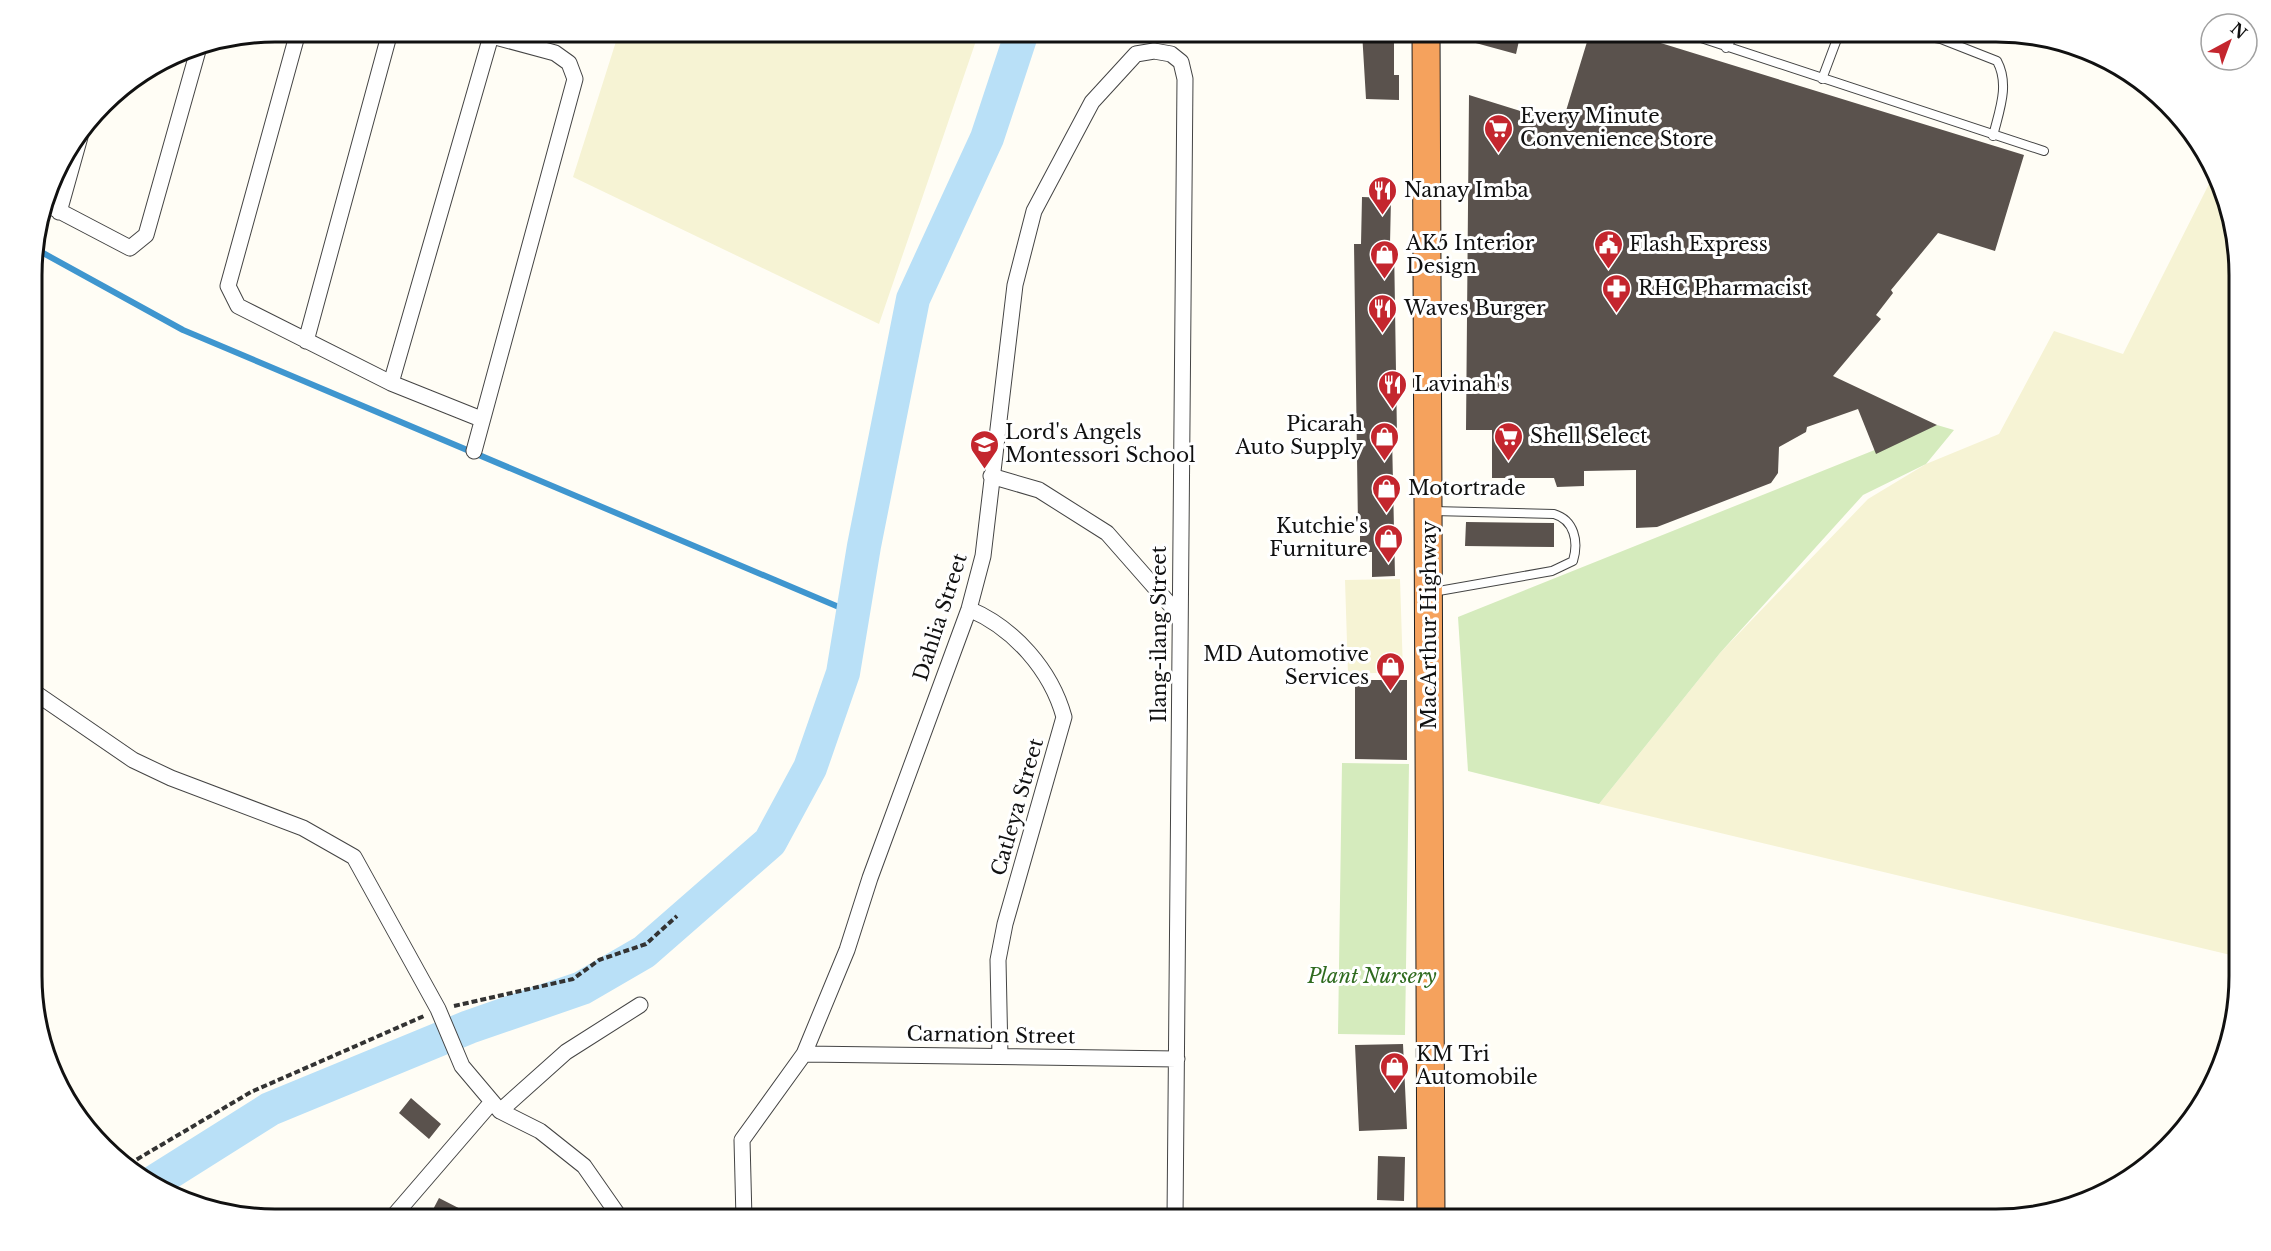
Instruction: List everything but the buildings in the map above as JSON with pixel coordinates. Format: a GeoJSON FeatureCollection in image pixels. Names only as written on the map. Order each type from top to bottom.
{"type":"FeatureCollection","features":[{"type":"Feature","properties":{"kind":"highway","name":"MacArthur Highway"},"geometry":{"type":"LineString","coordinates":[[1426,42],[1431,1209]]}},
{"type":"Feature","properties":{"kind":"street"},"geometry":{"type":"LineString","coordinates":[[295,42],[228,286],[238,306],[391,383],[481,419]]}},
{"type":"Feature","properties":{"kind":"street"},"geometry":{"type":"LineString","coordinates":[[306,340],[387,42]]}},
{"type":"Feature","properties":{"kind":"street"},"geometry":{"type":"LineString","coordinates":[[391,383],[482,42]]}},
{"type":"Feature","properties":{"kind":"street"},"geometry":{"type":"LineString","coordinates":[[474,451],[574,79],[569,63],[555,53],[514,42]]}},
{"type":"Feature","properties":{"kind":"street","name":"Dahlia Street"},"geometry":{"type":"LineString","coordinates":[[744,1209],[742,1140],[804,1054],[847,950],[870,878],[969,609],[983,556],[1015,285],[1034,211],[1053,171],[1092,102],[1117,73],[1137,54],[1154,51],[1171,54]]}},
{"type":"Feature","properties":{"kind":"street","name":"Ilang-ilang Street"},"geometry":{"type":"LineString","coordinates":[[1171,54],[1181,62],[1185,79],[1175,1209]]}},
{"type":"Feature","properties":{"kind":"street"},"geometry":{"type":"LineString","coordinates":[[52,208],[130,248],[146,235],[197,55]]}},
{"type":"Feature","properties":{"kind":"street"},"geometry":{"type":"LineString","coordinates":[[59,212],[75,156]]}},
{"type":"Feature","properties":{"kind":"street"},"geometry":{"type":"LineString","coordinates":[[991,476],[1039,490],[1107,533],[1180,616]]}},
{"type":"Feature","properties":{"kind":"street","name":"Catleya Street"},"geometry":{"type":"LineString","coordinates":[[969,609],[984,615],[1025,648],[1047,675],[1058,694],[1064,717],[1000,951],[1000,1056]]}},
{"type":"Feature","properties":{"kind":"street"},"geometry":{"type":"LineString","coordinates":[[42,698],[133,760],[171,778],[303,828],[354,857],[439,1012],[462,1066],[496,1107],[540,1131],[584,1166],[614,1209]]}},
{"type":"Feature","properties":{"kind":"street"},"geometry":{"type":"LineString","coordinates":[[401,1209],[496,1107],[566,1052],[640,1005]]}},
{"type":"Feature","properties":{"kind":"street","name":"Carnation Street"},"geometry":{"type":"LineString","coordinates":[[804,1054],[1176,1059]]}},
{"type":"Feature","properties":{"kind":"lane"},"geometry":{"type":"LineString","coordinates":[[1710,42],[2044,151]]}},
{"type":"Feature","properties":{"kind":"lane"},"geometry":{"type":"LineString","coordinates":[[1726,48],[1730,42]]}},
{"type":"Feature","properties":{"kind":"lane"},"geometry":{"type":"LineString","coordinates":[[1822,80],[1836,42]]}},
{"type":"Feature","properties":{"kind":"lane"},"geometry":{"type":"LineString","coordinates":[[1949,42],[1997,61],[2003,72],[2004,88],[1993,136]]}},
{"type":"Feature","properties":{"kind":"lane"},"geometry":{"type":"LineString","coordinates":[[1428,593],[1552,571],[1573,561],[1575,553],[1572,526],[1564,517],[1554,514],[1429,511]]}},
{"type":"Feature","properties":{"kind":"path"},"geometry":{"type":"LineString","coordinates":[[133,1161],[251,1092],[439,1012],[573,979],[599,960],[646,944],[677,916]]}},
{"type":"Feature","properties":{"kind":"shaded area"},"geometry":{"type":"Polygon","coordinates":[[[616,42],[976,42],[879,324],[573,177],[616,42]]]}},
{"type":"Feature","properties":{"kind":"shaded area"},"geometry":{"type":"Polygon","coordinates":[[[2210,183],[2225,230],[2229,260],[2229,955],[1599,804],[1720,653],[1868,499],[1926,464],[1999,434],[2054,331],[2123,354],[2210,183]]]}},
{"type":"Feature","properties":{"kind":"shaded area"},"geometry":{"type":"Polygon","coordinates":[[[1400,579],[1403,672],[1348,674],[1345,580],[1400,579]]]}},
{"type":"Feature","properties":{"kind":"green space"},"geometry":{"type":"Polygon","coordinates":[[[1937,425],[1954,430],[1926,464],[1863,495],[1720,653],[1599,804],[1468,771],[1458,617],[1937,425]]]}},
{"type":"Feature","properties":{"kind":"green space","name":"Plant Nursery"},"geometry":{"type":"Polygon","coordinates":[[[1342,763],[1409,764],[1405,1035],[1338,1034],[1342,763]]]}},
{"type":"Feature","properties":{"kind":"waterway"},"geometry":{"type":"LineString","coordinates":[[160,1178],[270,1109],[469,1027],[582,988],[644,952],[770,842],[810,768],[843,673],[864,546],[913,299],[987,138],[1019,42]]}},
{"type":"Feature","properties":{"kind":"waterway"},"geometry":{"type":"LineString","coordinates":[[43,253],[183,330],[853,613]]}},
{"type":"Feature","properties":{"kind":"place","name":"Every Minute Convenience Store"},"geometry":{"type":"Point","coordinates":[1499,154]}},
{"type":"Feature","properties":{"kind":"place","name":"Nanay Imba"},"geometry":{"type":"Point","coordinates":[1383,216]}},
{"type":"Feature","properties":{"kind":"place","name":"Flash Express"},"geometry":{"type":"Point","coordinates":[1608,270]}},
{"type":"Feature","properties":{"kind":"place","name":"AK5 Interior Design"},"geometry":{"type":"Point","coordinates":[1385,280]}},
{"type":"Feature","properties":{"kind":"place","name":"RHC Pharmacist"},"geometry":{"type":"Point","coordinates":[1617,314]}},
{"type":"Feature","properties":{"kind":"place","name":"Waves Burger"},"geometry":{"type":"Point","coordinates":[1383,334]}},
{"type":"Feature","properties":{"kind":"place","name":"Lavinah's"},"geometry":{"type":"Point","coordinates":[1393,410]}},
{"type":"Feature","properties":{"kind":"place","name":"Picarah Auto Supply"},"geometry":{"type":"Point","coordinates":[1384,462]}},
{"type":"Feature","properties":{"kind":"place","name":"Shell Select"},"geometry":{"type":"Point","coordinates":[1509,462]}},
{"type":"Feature","properties":{"kind":"place","name":"Lord's Angels Montessori School"},"geometry":{"type":"Point","coordinates":[984,470]}},
{"type":"Feature","properties":{"kind":"place","name":"Motortrade"},"geometry":{"type":"Point","coordinates":[1387,514]}},
{"type":"Feature","properties":{"kind":"place","name":"Kutchie's Furniture"},"geometry":{"type":"Point","coordinates":[1389,564]}},
{"type":"Feature","properties":{"kind":"place","name":"MD Automotive Services"},"geometry":{"type":"Point","coordinates":[1390,692]}},
{"type":"Feature","properties":{"kind":"place","name":"KM Tri Automobile"},"geometry":{"type":"Point","coordinates":[1395,1092]}}]}
